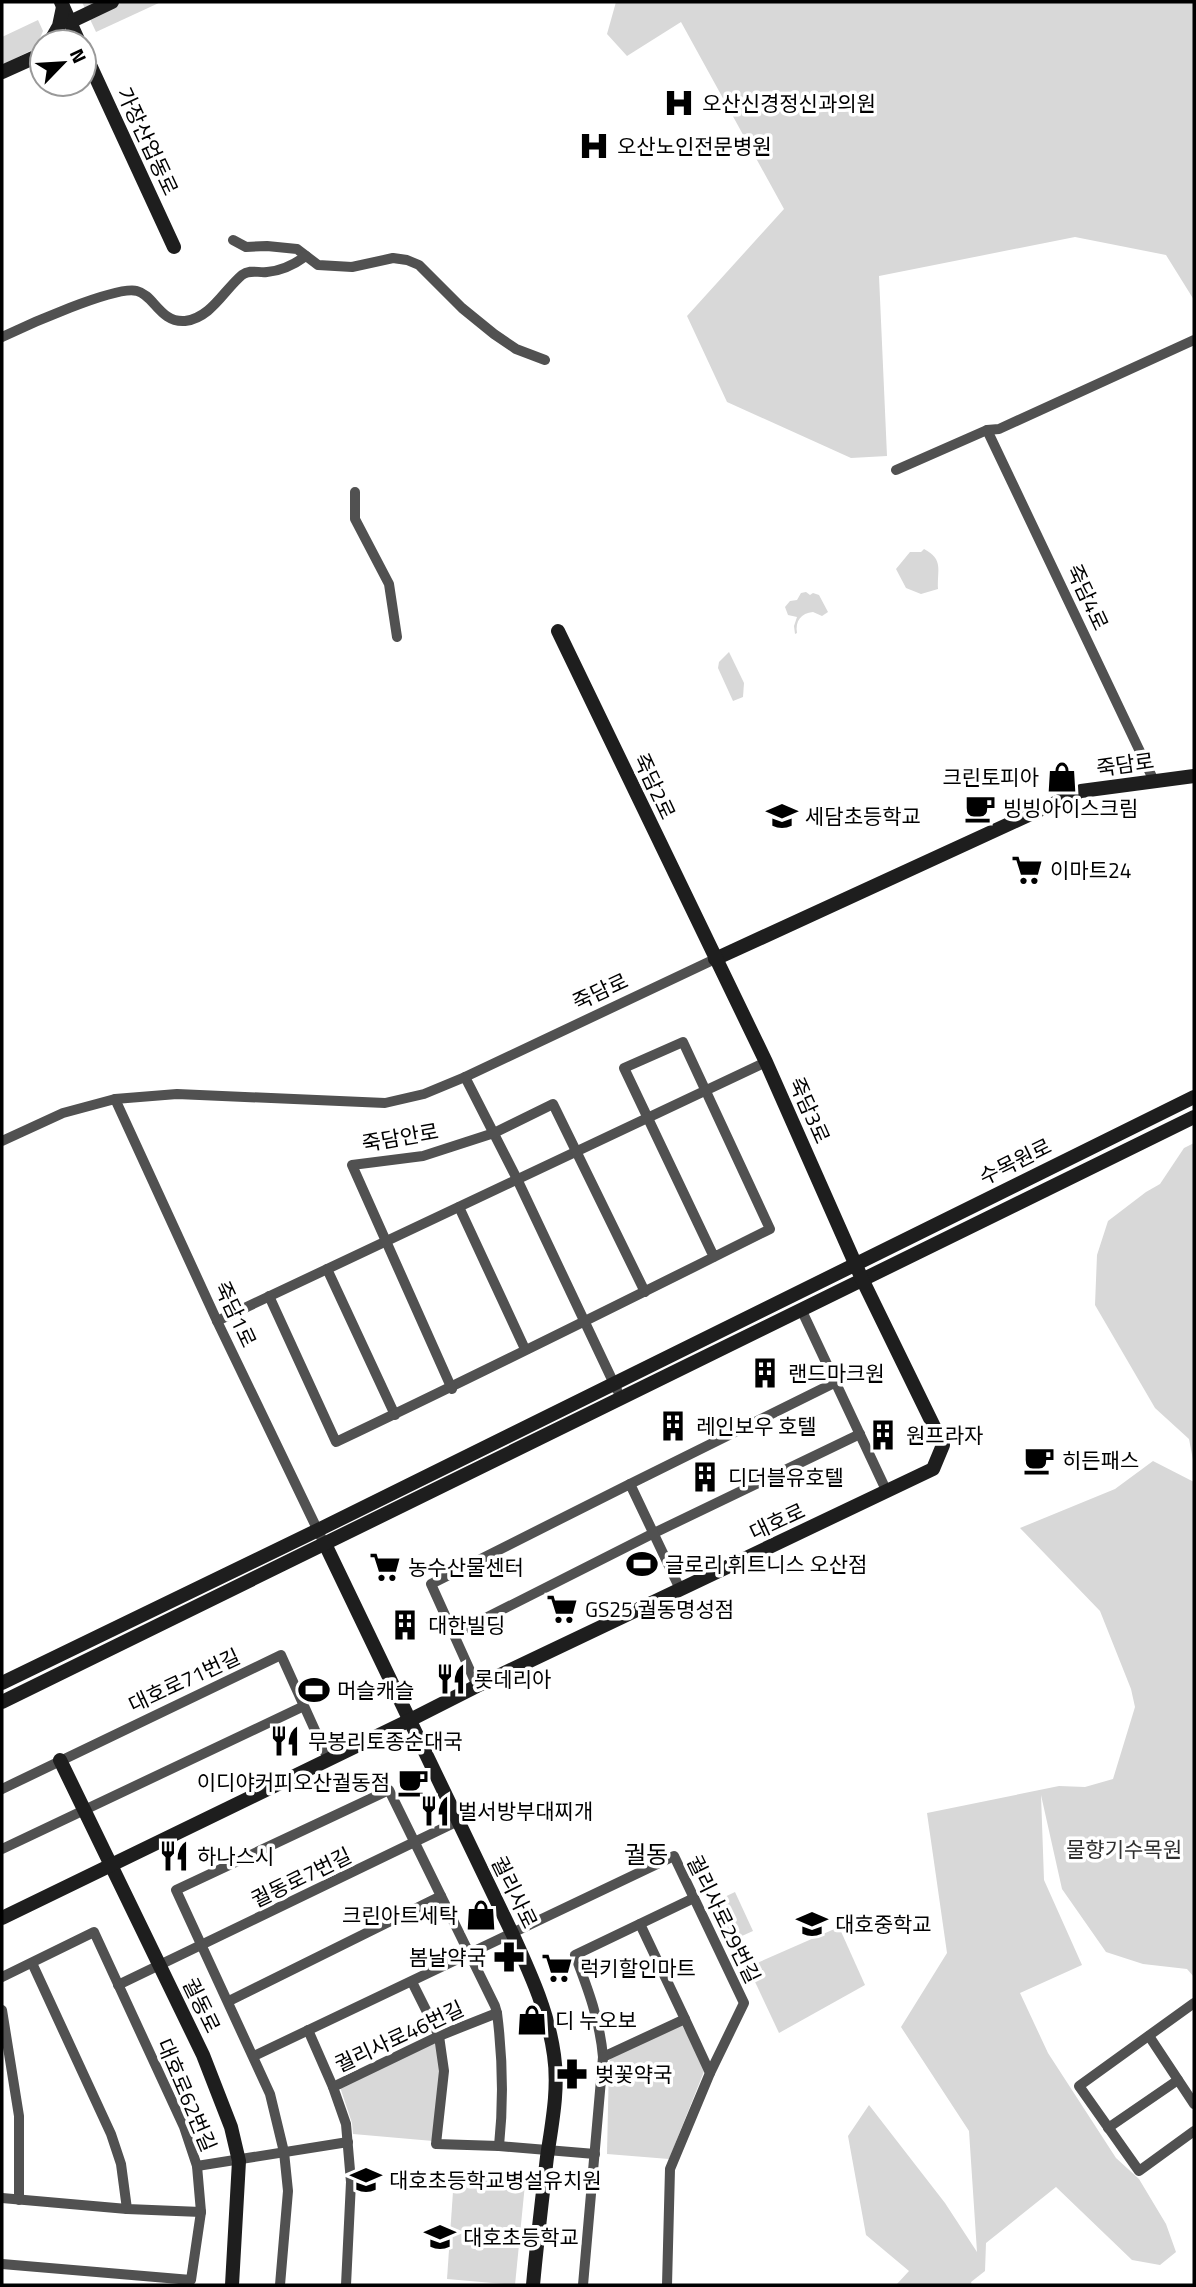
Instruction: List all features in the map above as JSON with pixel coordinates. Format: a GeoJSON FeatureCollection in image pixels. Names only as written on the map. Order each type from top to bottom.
{"type":"FeatureCollection","features":[{"type":"Feature","properties":{"kind":"street"},"geometry":{"type":"LineString","coordinates":[[70,22],[111,2]]}},
{"type":"Feature","properties":{"kind":"street"},"geometry":{"type":"LineString","coordinates":[[62,4],[72,28]]}},
{"type":"Feature","properties":{"kind":"street"},"geometry":{"type":"LineString","coordinates":[[58,28],[62,4]]}},
{"type":"Feature","properties":{"kind":"street"},"geometry":{"type":"LineString","coordinates":[[2,72],[28,59]]}},
{"type":"Feature","properties":{"kind":"street","name":"가장산업동로"},"geometry":{"type":"LineString","coordinates":[[98,82],[174,247]]}},
{"type":"Feature","properties":{"kind":"street"},"geometry":{"type":"LineString","coordinates":[[233,240],[246,247],[297,249],[318,265],[352,267],[393,258],[418,265],[494,334],[516,349],[545,360]]}},
{"type":"Feature","properties":{"kind":"street"},"geometry":{"type":"LineString","coordinates":[[2,337],[97,298],[130,290],[141,291],[169,317],[184,321],[200,316],[243,274],[250,271],[283,269],[306,256]]}},
{"type":"Feature","properties":{"kind":"street"},"geometry":{"type":"LineString","coordinates":[[896,470],[987,430],[999,429],[1194,341]]}},
{"type":"Feature","properties":{"kind":"street","name":"죽담4로"},"geometry":{"type":"LineString","coordinates":[[987,430],[1154,781]]}},
{"type":"Feature","properties":{"kind":"street"},"geometry":{"type":"LineString","coordinates":[[355,492],[355,519],[388,584],[397,637]]}},
{"type":"Feature","properties":{"kind":"street","name":"죽담2로"},"geometry":{"type":"LineString","coordinates":[[558,631],[715,959]]}},
{"type":"Feature","properties":{"kind":"street","name":"죽담로"},"geometry":{"type":"LineString","coordinates":[[2,1140],[63,1113],[116,1099],[177,1094],[385,1102],[424,1094],[466,1077],[1081,791],[1194,776]]}},
{"type":"Feature","properties":{"kind":"street","name":"죽담3로"},"geometry":{"type":"LineString","coordinates":[[715,959],[766,1062],[862,1279]]}},
{"type":"Feature","properties":{"kind":"street"},"geometry":{"type":"LineString","coordinates":[[270,1296],[337,1443],[452,1389],[525,1349],[645,1292],[770,1229],[683,1042],[624,1069],[714,1257]]}},
{"type":"Feature","properties":{"kind":"street"},"geometry":{"type":"LineString","coordinates":[[218,1321],[766,1062]]}},
{"type":"Feature","properties":{"kind":"street"},"geometry":{"type":"LineString","coordinates":[[466,1077],[621,1398]]}},
{"type":"Feature","properties":{"kind":"street","name":"수목원로"},"geometry":{"type":"LineString","coordinates":[[2,1683],[318,1530],[1194,1097]]}},
{"type":"Feature","properties":{"kind":"street","name":"죽담1로"},"geometry":{"type":"LineString","coordinates":[[116,1099],[325,1544]]}},
{"type":"Feature","properties":{"kind":"street","name":"죽담안로"},"geometry":{"type":"LineString","coordinates":[[452,1389],[384,1242],[352,1165],[424,1156],[494,1133],[553,1104],[645,1292]]}},
{"type":"Feature","properties":{"kind":"street","name":"수목원로"},"geometry":{"type":"LineString","coordinates":[[2,1702],[1194,1117]]}},
{"type":"Feature","properties":{"kind":"street"},"geometry":{"type":"LineString","coordinates":[[459,1207],[525,1349]]}},
{"type":"Feature","properties":{"kind":"street"},"geometry":{"type":"LineString","coordinates":[[327,1269],[395,1415]]}},
{"type":"Feature","properties":{"kind":"street","name":"대호로"},"geometry":{"type":"LineString","coordinates":[[110,1864],[933,1469],[943,1445],[862,1279]]}},
{"type":"Feature","properties":{"kind":"street"},"geometry":{"type":"LineString","coordinates":[[801,1309],[887,1492]]}},
{"type":"Feature","properties":{"kind":"street"},"geometry":{"type":"LineString","coordinates":[[477,1686],[431,1584],[836,1382]]}},
{"type":"Feature","properties":{"kind":"street"},"geometry":{"type":"LineString","coordinates":[[454,1634],[652,1534],[860,1434]]}},
{"type":"Feature","properties":{"kind":"street"},"geometry":{"type":"LineString","coordinates":[[630,1484],[680,1589]]}},
{"type":"Feature","properties":{"kind":"street","name":"궐리사로"},"geometry":{"type":"LineString","coordinates":[[325,1544],[538,1992],[554,2057],[554,2118],[533,2285]]}},
{"type":"Feature","properties":{"kind":"street","name":"대호로71번길"},"geometry":{"type":"LineString","coordinates":[[2,1789],[281,1655],[328,1759]]}},
{"type":"Feature","properties":{"kind":"street"},"geometry":{"type":"LineString","coordinates":[[2,1849],[304,1706]]}},
{"type":"Feature","properties":{"kind":"street","name":"궐동로"},"geometry":{"type":"LineString","coordinates":[[60,1760],[203,2055],[231,2127],[239,2161],[232,2285]]}},
{"type":"Feature","properties":{"kind":"street"},"geometry":{"type":"LineString","coordinates":[[281,2285],[288,2191],[284,2152],[270,2094],[176,1890],[388,1790],[497,2013]]}},
{"type":"Feature","properties":{"kind":"street","name":"궐동로7번길"},"geometry":{"type":"LineString","coordinates":[[118,1985],[458,1821]]}},
{"type":"Feature","properties":{"kind":"street","name":"궐리사로29번길"},"geometry":{"type":"LineString","coordinates":[[512,1933],[674,1856],[744,2003],[710,2073],[670,2169],[667,2285]]}},
{"type":"Feature","properties":{"kind":"street"},"geometry":{"type":"LineString","coordinates":[[2,1918],[110,1864]]}},
{"type":"Feature","properties":{"kind":"street"},"geometry":{"type":"LineString","coordinates":[[229,2001],[442,1896]]}},
{"type":"Feature","properties":{"kind":"street"},"geometry":{"type":"LineString","coordinates":[[583,2285],[603,2057],[601,2033],[575,1955],[694,1898]]}},
{"type":"Feature","properties":{"kind":"street"},"geometry":{"type":"LineString","coordinates":[[640,1924],[710,2073]]}},
{"type":"Feature","properties":{"kind":"street","name":"대호로62번길"},"geometry":{"type":"LineString","coordinates":[[2,1977],[94,1932],[184,2127],[197,2166],[201,2212],[191,2280],[2,2264]]}},
{"type":"Feature","properties":{"kind":"street"},"geometry":{"type":"LineString","coordinates":[[254,2056],[512,1933]]}},
{"type":"Feature","properties":{"kind":"street"},"geometry":{"type":"LineString","coordinates":[[32,1963],[111,2134],[121,2164],[127,2209]]}},
{"type":"Feature","properties":{"kind":"street"},"geometry":{"type":"LineString","coordinates":[[412,1982],[439,2036],[443,2071],[436,2144],[594,2154]]}},
{"type":"Feature","properties":{"kind":"street"},"geometry":{"type":"LineString","coordinates":[[1194,2003],[1079,2086],[1139,2171],[1194,2131]]}},
{"type":"Feature","properties":{"kind":"street"},"geometry":{"type":"LineString","coordinates":[[2,2010],[19,2116],[19,2200]]}},
{"type":"Feature","properties":{"kind":"street","name":"궐리사로46번길"},"geometry":{"type":"LineString","coordinates":[[346,2285],[351,2182],[346,2124],[333,2087],[439,2036],[497,2013],[503,2059],[499,2146]]}},
{"type":"Feature","properties":{"kind":"street"},"geometry":{"type":"LineString","coordinates":[[603,2057],[685,2019]]}},
{"type":"Feature","properties":{"kind":"street"},"geometry":{"type":"LineString","coordinates":[[308,2030],[333,2087]]}},
{"type":"Feature","properties":{"kind":"street"},"geometry":{"type":"LineString","coordinates":[[1149,2036],[1194,2104]]}},
{"type":"Feature","properties":{"kind":"street"},"geometry":{"type":"LineString","coordinates":[[1108,2127],[1178,2080]]}},
{"type":"Feature","properties":{"kind":"street"},"geometry":{"type":"LineString","coordinates":[[197,2166],[348,2142]]}},
{"type":"Feature","properties":{"kind":"street"},"geometry":{"type":"LineString","coordinates":[[2,2198],[127,2209],[201,2212]]}},
{"type":"Feature","properties":{"kind":"green space"},"geometry":{"type":"Polygon","coordinates":[[[82,2],[161,2],[98,31],[98,28],[94,28],[82,2]]]}},
{"type":"Feature","properties":{"kind":"green space"},"geometry":{"type":"Polygon","coordinates":[[[616,2],[1194,2],[1194,300],[1166,255],[1075,237],[879,276],[887,456],[851,458],[727,402],[687,316],[784,209],[681,22],[627,56],[607,34],[616,2]]]}},
{"type":"Feature","properties":{"kind":"green space"},"geometry":{"type":"Polygon","coordinates":[[[38,20],[42,28],[28,28],[28,52],[2,65],[2,37],[38,20]]]}},
{"type":"Feature","properties":{"kind":"green space"},"geometry":{"type":"Polygon","coordinates":[[[924,549],[937,561],[938,589],[921,594],[906,588],[896,569],[910,552],[921,552],[924,549]]]}},
{"type":"Feature","properties":{"kind":"green space"},"geometry":{"type":"Polygon","coordinates":[[[806,592],[819,595],[828,612],[822,616],[813,612],[802,616],[795,634],[797,617],[788,615],[785,607],[806,592]]]}},
{"type":"Feature","properties":{"kind":"green space"},"geometry":{"type":"Polygon","coordinates":[[[729,652],[744,683],[743,697],[733,701],[718,668],[719,662],[729,652]]]}},
{"type":"Feature","properties":{"kind":"green space"},"geometry":{"type":"Polygon","coordinates":[[[1194,1143],[1194,1465],[1189,1439],[1155,1408],[1095,1305],[1097,1255],[1108,1221],[1160,1184],[1184,1148],[1194,1143]]]}},
{"type":"Feature","properties":{"kind":"green space","name":"물향기수목원"},"geometry":{"type":"Polygon","coordinates":[[[1153,1461],[1194,1482],[1194,1977],[1187,1969],[1143,1964],[1106,1952],[1062,1889],[1041,1795],[1044,1880],[1082,1965],[1020,1993],[1048,2053],[1116,2158],[1139,2179],[1166,2224],[1176,2252],[1160,2265],[1132,2260],[1056,2187],[986,2243],[985,2271],[971,2282],[972,2285],[896,2285],[909,2271],[866,2235],[848,2136],[869,2105],[945,2203],[977,2252],[969,2131],[901,2027],[947,1953],[927,1813],[1059,1786],[1085,1787],[1113,1779],[1135,1707],[1131,1689],[1100,1611],[1020,1528],[1115,1489],[1153,1461]]]}},
{"type":"Feature","properties":{"kind":"green space"},"geometry":{"type":"Polygon","coordinates":[[[735,1892],[753,1931],[733,1940],[716,1901],[735,1892]]]}},
{"type":"Feature","properties":{"kind":"green space"},"geometry":{"type":"Polygon","coordinates":[[[839,1927],[865,1985],[779,2033],[748,1967],[839,1927]]]}},
{"type":"Feature","properties":{"kind":"green space"},"geometry":{"type":"Polygon","coordinates":[[[682,2025],[705,2069],[669,2159],[607,2154],[611,2058],[682,2025]]]}},
{"type":"Feature","properties":{"kind":"green space"},"geometry":{"type":"Polygon","coordinates":[[[434,2042],[437,2044],[441,2073],[433,2141],[353,2134],[340,2087],[434,2042]]]}},
{"type":"Feature","properties":{"kind":"green space"},"geometry":{"type":"Polygon","coordinates":[[[454,2177],[525,2184],[515,2285],[447,2279],[454,2177]]]}},
{"type":"Feature","properties":{"kind":"place","name":"오산신경정신과의원"},"geometry":{"type":"Point","coordinates":[679,103]}},
{"type":"Feature","properties":{"kind":"place","name":"오산노인전문병원"},"geometry":{"type":"Point","coordinates":[594,146]}},
{"type":"Feature","properties":{"kind":"place","name":"크린토피아"},"geometry":{"type":"Point","coordinates":[1062,777]}},
{"type":"Feature","properties":{"kind":"place","name":"빙빙아이스크림"},"geometry":{"type":"Point","coordinates":[980,808]}},
{"type":"Feature","properties":{"kind":"place","name":"세담초등학교"},"geometry":{"type":"Point","coordinates":[782,816]}},
{"type":"Feature","properties":{"kind":"place","name":"이마트24"},"geometry":{"type":"Point","coordinates":[1027,870]}},
{"type":"Feature","properties":{"kind":"place","name":"랜드마크원"},"geometry":{"type":"Point","coordinates":[765,1373]}},
{"type":"Feature","properties":{"kind":"place","name":"레인보우 호텔"},"geometry":{"type":"Point","coordinates":[673,1426]}},
{"type":"Feature","properties":{"kind":"place","name":"원프라자"},"geometry":{"type":"Point","coordinates":[883,1435]}},
{"type":"Feature","properties":{"kind":"place","name":"히든패스"},"geometry":{"type":"Point","coordinates":[1039,1460]}},
{"type":"Feature","properties":{"kind":"place","name":"디더블유호텔"},"geometry":{"type":"Point","coordinates":[705,1477]}},
{"type":"Feature","properties":{"kind":"place","name":"글로리 휘트니스 오산점"},"geometry":{"type":"Point","coordinates":[642,1564]}},
{"type":"Feature","properties":{"kind":"place","name":"농수산물센터"},"geometry":{"type":"Point","coordinates":[385,1567]}},
{"type":"Feature","properties":{"kind":"place","name":"GS25 궐동명성점"},"geometry":{"type":"Point","coordinates":[562,1609]}},
{"type":"Feature","properties":{"kind":"place","name":"대한빌딩"},"geometry":{"type":"Point","coordinates":[405,1625]}},
{"type":"Feature","properties":{"kind":"place","name":"롯데리아"},"geometry":{"type":"Point","coordinates":[451,1679]}},
{"type":"Feature","properties":{"kind":"place","name":"머슬캐슬"},"geometry":{"type":"Point","coordinates":[314,1690]}},
{"type":"Feature","properties":{"kind":"place","name":"무봉리토종순대국"},"geometry":{"type":"Point","coordinates":[285,1741]}},
{"type":"Feature","properties":{"kind":"place","name":"이디야커피오산궐동점"},"geometry":{"type":"Point","coordinates":[413,1782]}},
{"type":"Feature","properties":{"kind":"place","name":"벌서방부대찌개"},"geometry":{"type":"Point","coordinates":[435,1811]}},
{"type":"Feature","properties":{"kind":"place","name":"하나스시"},"geometry":{"type":"Point","coordinates":[174,1856]}},
{"type":"Feature","properties":{"kind":"place","name":"크린아트세탁"},"geometry":{"type":"Point","coordinates":[481,1915]}},
{"type":"Feature","properties":{"kind":"place","name":"대호중학교"},"geometry":{"type":"Point","coordinates":[812,1924]}},
{"type":"Feature","properties":{"kind":"place","name":"봄날약국"},"geometry":{"type":"Point","coordinates":[509,1957]}},
{"type":"Feature","properties":{"kind":"place","name":"럭키할인마트"},"geometry":{"type":"Point","coordinates":[557,1968]}},
{"type":"Feature","properties":{"kind":"place","name":"디 누오보"},"geometry":{"type":"Point","coordinates":[532,2020]}},
{"type":"Feature","properties":{"kind":"place","name":"벚꽃약국"},"geometry":{"type":"Point","coordinates":[572,2074]}},
{"type":"Feature","properties":{"kind":"place","name":"대호초등학교병설유치원"},"geometry":{"type":"Point","coordinates":[366,2180]}},
{"type":"Feature","properties":{"kind":"place","name":"대호초등학교"},"geometry":{"type":"Point","coordinates":[440,2237]}},
{"type":"Feature","properties":{"kind":"district","name":"궐동"},"geometry":{"type":"Point","coordinates":[646,1854]}}]}
